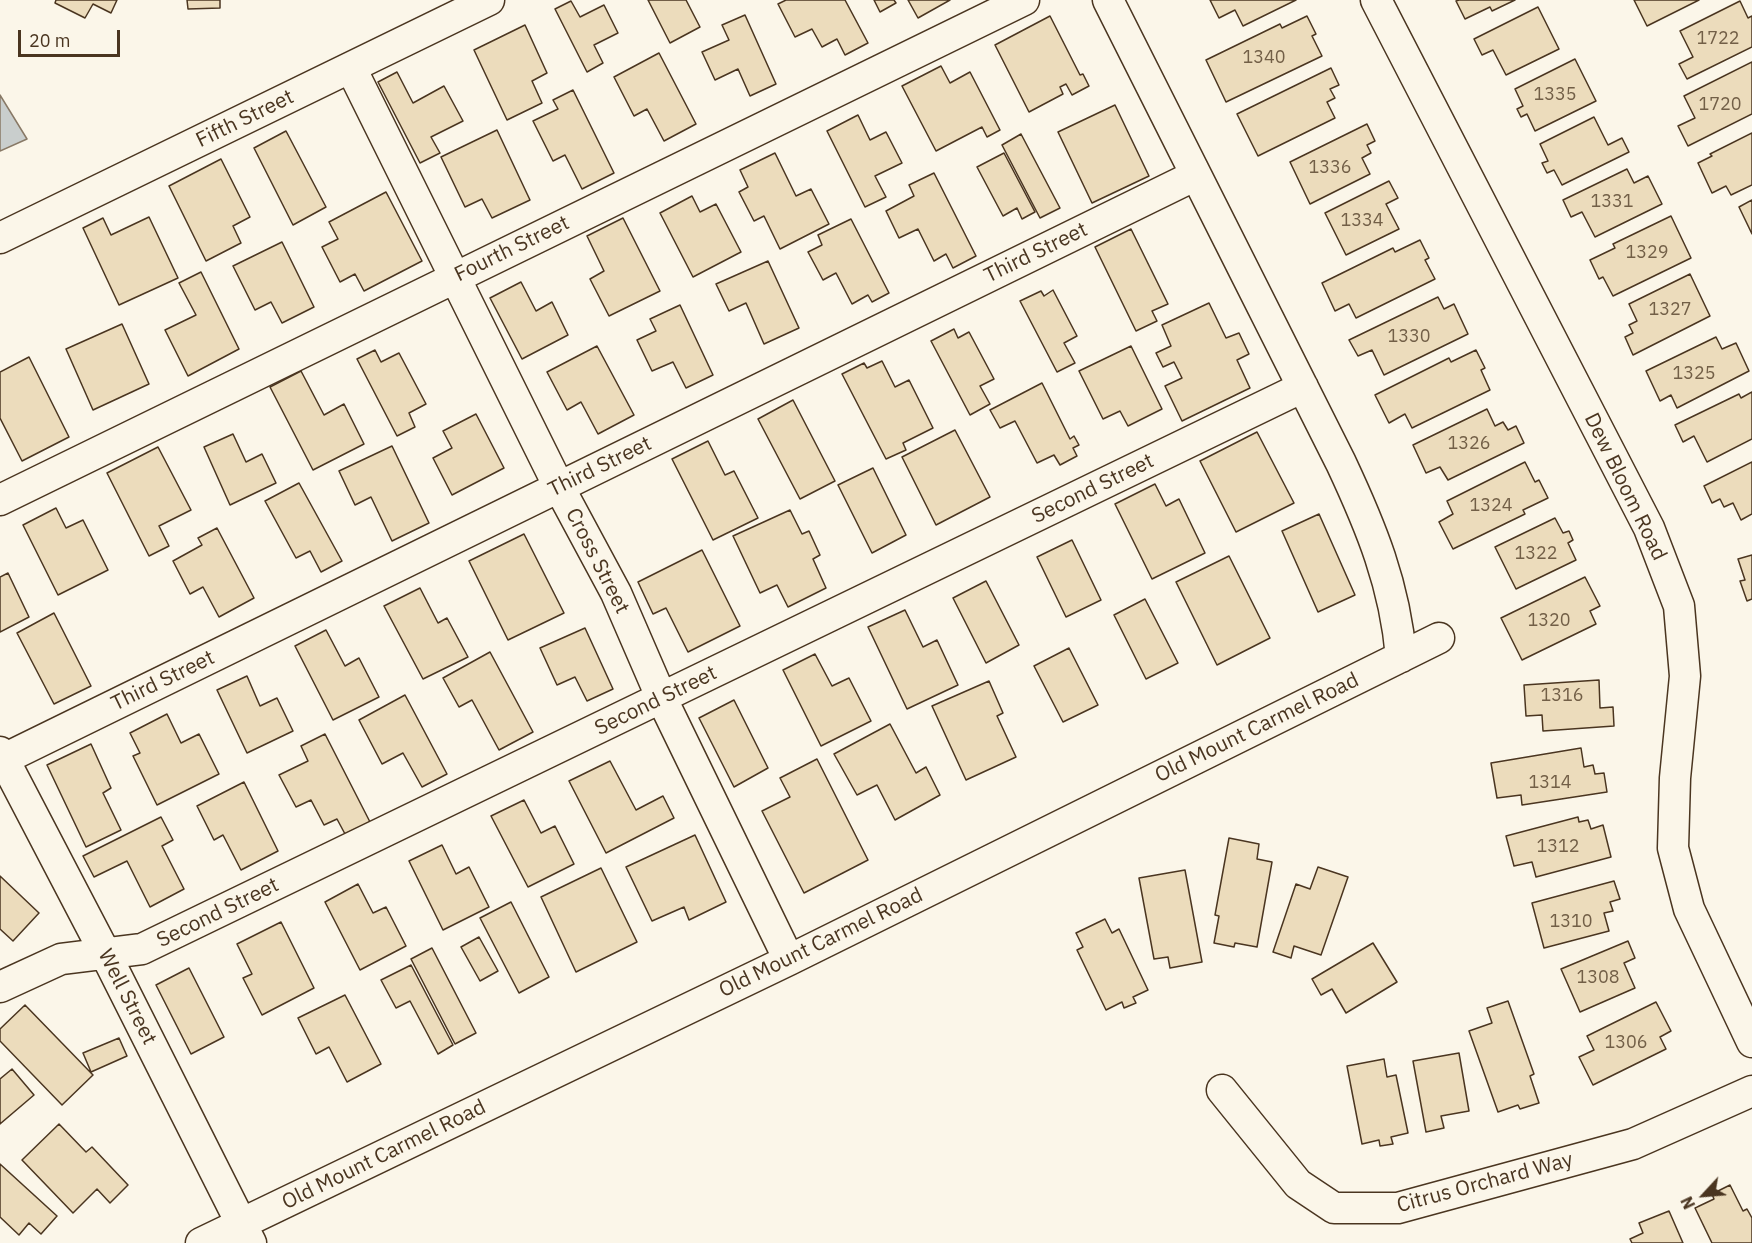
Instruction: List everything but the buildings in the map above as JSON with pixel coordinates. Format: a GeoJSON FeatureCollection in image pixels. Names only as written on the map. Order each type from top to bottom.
{"type":"FeatureCollection","features":[{"type":"Feature","properties":{"kind":"street","name":"Fifth Street"},"geometry":{"type":"LineString","coordinates":[[0,238],[489,0]]}},
{"type":"Feature","properties":{"kind":"street","name":"Fourth Street"},"geometry":{"type":"LineString","coordinates":[[0,500],[1024,0]]}},
{"type":"Feature","properties":{"kind":"street"},"geometry":{"type":"LineString","coordinates":[[1108,0],[1341,463],[1373,534],[1392,597],[1401,657]]}},
{"type":"Feature","properties":{"kind":"street","name":"Dew Bloom Road"},"geometry":{"type":"LineString","coordinates":[[1376,0],[1649,528],[1678,606],[1685,676],[1675,778],[1673,848],[1689,909],[1752,1042]]}},
{"type":"Feature","properties":{"kind":"street","name":"Cross Street"},"geometry":{"type":"LineString","coordinates":[[351,68],[559,487],[616,593],[662,699],[789,960]]}},
{"type":"Feature","properties":{"kind":"street","name":"Third Street"},"geometry":{"type":"LineString","coordinates":[[2,756],[559,487],[1196,175]]}},
{"type":"Feature","properties":{"kind":"street","name":"Second Street"},"geometry":{"type":"LineString","coordinates":[[0,987],[61,959],[142,949],[1303,387]]}},
{"type":"Feature","properties":{"kind":"street","name":"Old Mount Carmel Road"},"geometry":{"type":"LineString","coordinates":[[201,1243],[246,1233],[789,960],[1439,638]]}},
{"type":"Feature","properties":{"kind":"street","name":"Well Street"},"geometry":{"type":"LineString","coordinates":[[2,756],[106,955],[246,1233]]}},
{"type":"Feature","properties":{"kind":"street","name":"Citrus Orchard Way"},"geometry":{"type":"LineString","coordinates":[[1222,1090],[1298,1184],[1334,1208],[1398,1208],[1633,1144],[1752,1090]]}},
{"type":"Feature","properties":{"kind":"shaded area"},"geometry":{"type":"Polygon","coordinates":[[[0,95],[27,139],[0,151],[0,95]]]}}]}
